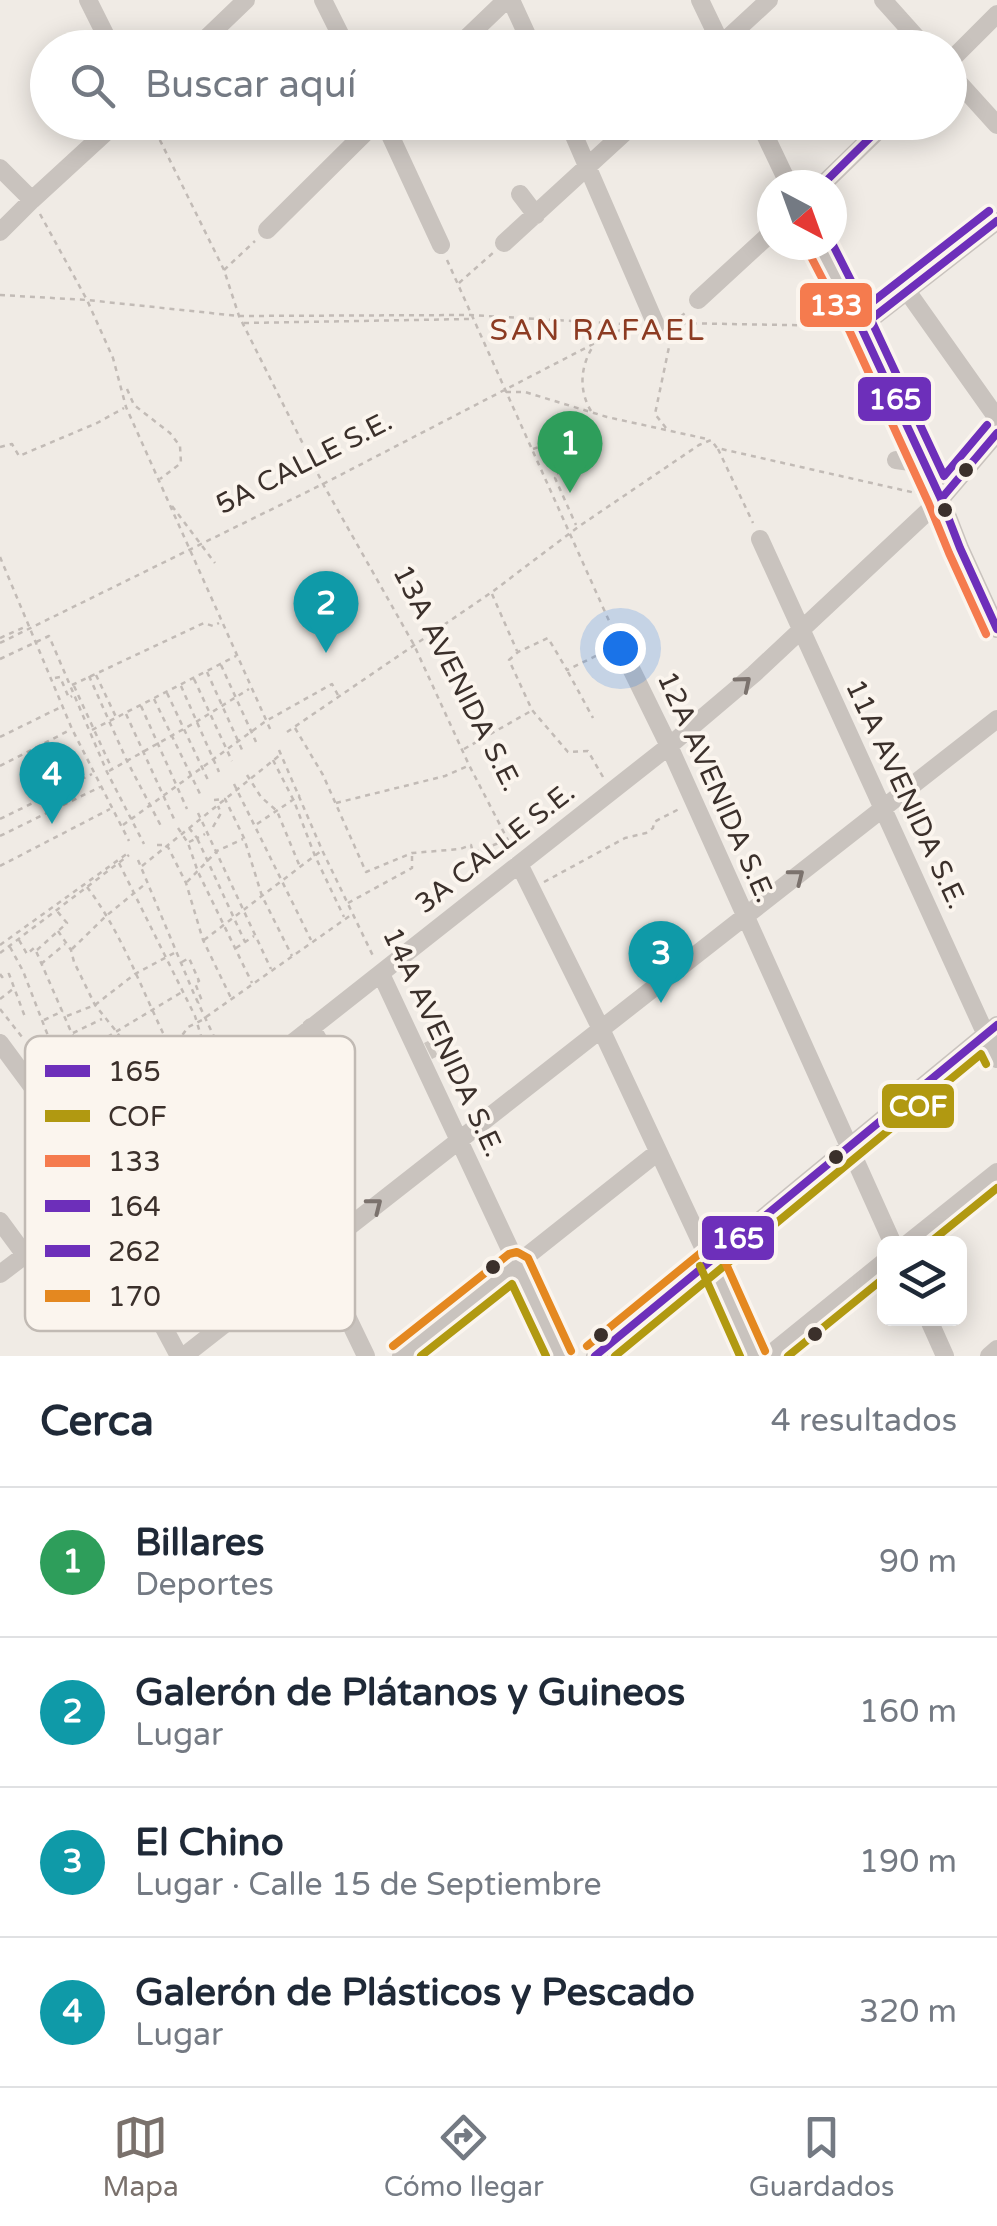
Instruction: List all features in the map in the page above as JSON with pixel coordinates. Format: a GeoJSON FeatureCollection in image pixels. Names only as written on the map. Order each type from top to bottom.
{"type":"FeatureCollection","features":[{"type":"Feature","properties":{"kind":"street"},"geometry":{"type":"LineString","coordinates":[[88,0],[103,30]]}},
{"type":"Feature","properties":{"kind":"street"},"geometry":{"type":"LineString","coordinates":[[215,30],[246,0]]}},
{"type":"Feature","properties":{"kind":"street"},"geometry":{"type":"LineString","coordinates":[[323,0],[338,30]]}},
{"type":"Feature","properties":{"kind":"street"},"geometry":{"type":"LineString","coordinates":[[476,30],[509,0],[524,30]]}},
{"type":"Feature","properties":{"kind":"street"},"geometry":{"type":"LineString","coordinates":[[700,0],[713,30]]}},
{"type":"Feature","properties":{"kind":"street"},"geometry":{"type":"LineString","coordinates":[[737,30],[768,0]]}},
{"type":"Feature","properties":{"kind":"street"},"geometry":{"type":"LineString","coordinates":[[884,0],[910,30]]}},
{"type":"Feature","properties":{"kind":"street"},"geometry":{"type":"LineString","coordinates":[[967,45],[997,14]]}},
{"type":"Feature","properties":{"kind":"street"},"geometry":{"type":"LineString","coordinates":[[967,92],[997,125]]}},
{"type":"Feature","properties":{"kind":"street"},"geometry":{"type":"LineString","coordinates":[[0,232],[97,140]]}},
{"type":"Feature","properties":{"kind":"street"},"geometry":{"type":"LineString","coordinates":[[267,230],[358,140]]}},
{"type":"Feature","properties":{"kind":"street"},"geometry":{"type":"LineString","coordinates":[[392,140],[440,244]]}},
{"type":"Feature","properties":{"kind":"street"},"geometry":{"type":"LineString","coordinates":[[576,140],[665,324]]}},
{"type":"Feature","properties":{"kind":"street"},"geometry":{"type":"LineString","coordinates":[[504,242],[617,140]]}},
{"type":"Feature","properties":{"kind":"street"},"geometry":{"type":"LineString","coordinates":[[768,140],[782,170]]}},
{"type":"Feature","properties":{"kind":"street"},"geometry":{"type":"LineString","coordinates":[[837,170],[868,140]]}},
{"type":"Feature","properties":{"kind":"street"},"geometry":{"type":"LineString","coordinates":[[0,168],[32,200]]}},
{"type":"Feature","properties":{"kind":"street"},"geometry":{"type":"LineString","coordinates":[[520,194],[536,215]]}},
{"type":"Feature","properties":{"kind":"street"},"geometry":{"type":"LineString","coordinates":[[861,326],[997,221]]}},
{"type":"Feature","properties":{"kind":"street"},"geometry":{"type":"LineString","coordinates":[[698,300],[757,246]]}},
{"type":"Feature","properties":{"kind":"street"},"geometry":{"type":"LineString","coordinates":[[827,260],[925,464],[997,628]]}},
{"type":"Feature","properties":{"kind":"street"},"geometry":{"type":"LineString","coordinates":[[907,291],[997,418]]}},
{"type":"Feature","properties":{"kind":"street","name":"3A CALLE S.E."},"geometry":{"type":"LineString","coordinates":[[300,1036],[669,746],[801,632],[941,499],[997,434]]}},
{"type":"Feature","properties":{"kind":"street"},"geometry":{"type":"LineString","coordinates":[[896,460],[925,464]]}},
{"type":"Feature","properties":{"kind":"street","name":"11A AVENIDA S.E."},"geometry":{"type":"LineString","coordinates":[[760,540],[883,808],[991,1030],[997,1059]]}},
{"type":"Feature","properties":{"kind":"street","name":"12A AVENIDA S.E."},"geometry":{"type":"LineString","coordinates":[[619,644],[890,1236]]}},
{"type":"Feature","properties":{"kind":"street"},"geometry":{"type":"LineString","coordinates":[[355,1221],[997,719]]}},
{"type":"Feature","properties":{"kind":"street"},"geometry":{"type":"LineString","coordinates":[[519,864],[754,1356]]}},
{"type":"Feature","properties":{"kind":"street","name":"14A AVENIDA S.E."},"geometry":{"type":"LineString","coordinates":[[381,974],[399,1009],[417,1029],[419,1054],[560,1356]]}},
{"type":"Feature","properties":{"kind":"street"},"geometry":{"type":"LineString","coordinates":[[311,1027],[316,1036]]}},
{"type":"Feature","properties":{"kind":"street"},"geometry":{"type":"LineString","coordinates":[[595,1356],[667,1291],[711,1260],[991,1030]]}},
{"type":"Feature","properties":{"kind":"street"},"geometry":{"type":"LineString","coordinates":[[0,1043],[25,1077]]}},
{"type":"Feature","properties":{"kind":"street"},"geometry":{"type":"LineString","coordinates":[[401,1356],[658,1152]]}},
{"type":"Feature","properties":{"kind":"street"},"geometry":{"type":"LineString","coordinates":[[918,1236],[997,1172]]}},
{"type":"Feature","properties":{"kind":"street"},"geometry":{"type":"LineString","coordinates":[[0,1221],[25,1254]]}},
{"type":"Feature","properties":{"kind":"street","name":"3A CALLE S.E."},"geometry":{"type":"LineString","coordinates":[[0,1274],[25,1254]]}},
{"type":"Feature","properties":{"kind":"street"},"geometry":{"type":"LineString","coordinates":[[768,1356],[877,1268]]}},
{"type":"Feature","properties":{"kind":"street"},"geometry":{"type":"LineString","coordinates":[[932,1326],[945,1356]]}},
{"type":"Feature","properties":{"kind":"street"},"geometry":{"type":"LineString","coordinates":[[174,1331],[186,1355],[216,1331]]}},
{"type":"Feature","properties":{"kind":"street"},"geometry":{"type":"LineString","coordinates":[[354,1331],[366,1356]]}},
{"type":"Feature","properties":{"kind":"street"},"geometry":{"type":"LineString","coordinates":[[989,1356],[997,1350]]}},
{"type":"Feature","properties":{"kind":"path","name":"13A AVENIDA S.E."},"geometry":{"type":"LineString","coordinates":[[159,140],[224,270],[242,323],[323,484],[414,645],[519,864]]}},
{"type":"Feature","properties":{"kind":"path"},"geometry":{"type":"LineString","coordinates":[[32,200],[87,300],[113,358],[126,407],[270,731]]}},
{"type":"Feature","properties":{"kind":"path"},"geometry":{"type":"LineString","coordinates":[[224,270],[267,230]]}},
{"type":"Feature","properties":{"kind":"path"},"geometry":{"type":"LineString","coordinates":[[458,284],[504,242]]}},
{"type":"Feature","properties":{"kind":"path"},"geometry":{"type":"LineString","coordinates":[[440,244],[619,644],[567,670]]}},
{"type":"Feature","properties":{"kind":"path"},"geometry":{"type":"LineString","coordinates":[[0,295],[239,316],[471,317],[629,326],[861,326]]}},
{"type":"Feature","properties":{"kind":"path"},"geometry":{"type":"LineString","coordinates":[[667,430],[656,414],[665,324],[698,300]]}},
{"type":"Feature","properties":{"kind":"path"},"geometry":{"type":"LineString","coordinates":[[242,323],[471,317]]}},
{"type":"Feature","properties":{"kind":"path","name":"5A CALLE S.E."},"geometry":{"type":"LineString","coordinates":[[0,641],[202,545],[629,326]]}},
{"type":"Feature","properties":{"kind":"path"},"geometry":{"type":"LineString","coordinates":[[592,412],[583,392],[584,362],[593,346]]}},
{"type":"Feature","properties":{"kind":"path"},"geometry":{"type":"LineString","coordinates":[[127,389],[134,404],[180,446],[181,463],[158,480]]}},
{"type":"Feature","properties":{"kind":"path"},"geometry":{"type":"LineString","coordinates":[[505,392],[525,392],[711,440],[760,540]]}},
{"type":"Feature","properties":{"kind":"path"},"geometry":{"type":"LineString","coordinates":[[0,447],[12,444],[19,456],[126,407]]}},
{"type":"Feature","properties":{"kind":"path"},"geometry":{"type":"LineString","coordinates":[[287,732],[492,592],[578,527],[711,440]]}},
{"type":"Feature","properties":{"kind":"path"},"geometry":{"type":"LineString","coordinates":[[532,449],[545,444],[558,475],[555,478],[578,527]]}},
{"type":"Feature","properties":{"kind":"path"},"geometry":{"type":"LineString","coordinates":[[717,448],[941,499]]}},
{"type":"Feature","properties":{"kind":"path"},"geometry":{"type":"LineString","coordinates":[[168,500],[215,563]]}},
{"type":"Feature","properties":{"kind":"path"},"geometry":{"type":"LineString","coordinates":[[0,557],[72,730],[129,841]]}},
{"type":"Feature","properties":{"kind":"path"},"geometry":{"type":"LineString","coordinates":[[492,592],[518,652]]}},
{"type":"Feature","properties":{"kind":"path"},"geometry":{"type":"LineString","coordinates":[[71,685],[204,623],[221,623]]}},
{"type":"Feature","properties":{"kind":"path"},"geometry":{"type":"LineString","coordinates":[[0,660],[49,636],[144,844]]}},
{"type":"Feature","properties":{"kind":"path"},"geometry":{"type":"LineString","coordinates":[[593,718],[548,638],[509,660],[532,710],[568,752],[588,751],[611,791]]}},
{"type":"Feature","properties":{"kind":"path"},"geometry":{"type":"LineString","coordinates":[[92,730],[237,655]]}},
{"type":"Feature","properties":{"kind":"path"},"geometry":{"type":"LineString","coordinates":[[220,664],[256,742]]}},
{"type":"Feature","properties":{"kind":"path"},"geometry":{"type":"LineString","coordinates":[[206,671],[243,752]]}},
{"type":"Feature","properties":{"kind":"path"},"geometry":{"type":"LineString","coordinates":[[95,674],[116,718]]}},
{"type":"Feature","properties":{"kind":"path"},"geometry":{"type":"LineString","coordinates":[[89,676],[162,828]]}},
{"type":"Feature","properties":{"kind":"path"},"geometry":{"type":"LineString","coordinates":[[52,679],[60,677],[69,698],[74,696]]}},
{"type":"Feature","properties":{"kind":"path"},"geometry":{"type":"LineString","coordinates":[[194,677],[232,762]]}},
{"type":"Feature","properties":{"kind":"path"},"geometry":{"type":"LineString","coordinates":[[181,684],[219,772]]}},
{"type":"Feature","properties":{"kind":"path"},"geometry":{"type":"LineString","coordinates":[[122,826],[266,722],[332,684],[340,698]]}},
{"type":"Feature","properties":{"kind":"path"},"geometry":{"type":"LineString","coordinates":[[71,685],[92,730]]}},
{"type":"Feature","properties":{"kind":"path"},"geometry":{"type":"LineString","coordinates":[[110,771],[251,688]]}},
{"type":"Feature","properties":{"kind":"path"},"geometry":{"type":"LineString","coordinates":[[167,691],[208,780]]}},
{"type":"Feature","properties":{"kind":"path"},"geometry":{"type":"LineString","coordinates":[[153,698],[202,798]]}},
{"type":"Feature","properties":{"kind":"path"},"geometry":{"type":"LineString","coordinates":[[140,705],[187,810]]}},
{"type":"Feature","properties":{"kind":"path"},"geometry":{"type":"LineString","coordinates":[[0,737],[62,707]]}},
{"type":"Feature","properties":{"kind":"path"},"geometry":{"type":"LineString","coordinates":[[463,750],[532,710]]}},
{"type":"Feature","properties":{"kind":"path"},"geometry":{"type":"LineString","coordinates":[[126,713],[174,819]]}},
{"type":"Feature","properties":{"kind":"path"},"geometry":{"type":"LineString","coordinates":[[294,727],[323,775],[366,872],[412,853],[470,845],[473,853],[509,839]]}},
{"type":"Feature","properties":{"kind":"path"},"geometry":{"type":"LineString","coordinates":[[0,766],[72,730]]}},
{"type":"Feature","properties":{"kind":"path","name":"14A AVENIDA S.E."},"geometry":{"type":"LineString","coordinates":[[273,760],[280,752],[381,974]]}},
{"type":"Feature","properties":{"kind":"path"},"geometry":{"type":"LineString","coordinates":[[141,866],[235,786],[273,760],[345,918]]}},
{"type":"Feature","properties":{"kind":"path"},"geometry":{"type":"LineString","coordinates":[[335,803],[445,776],[469,766]]}},
{"type":"Feature","properties":{"kind":"path"},"geometry":{"type":"LineString","coordinates":[[0,819],[94,774]]}},
{"type":"Feature","properties":{"kind":"path"},"geometry":{"type":"LineString","coordinates":[[248,777],[261,797],[277,811],[300,867]]}},
{"type":"Feature","properties":{"kind":"path"},"geometry":{"type":"LineString","coordinates":[[0,836],[100,786]]}},
{"type":"Feature","properties":{"kind":"path"},"geometry":{"type":"LineString","coordinates":[[235,786],[312,942]]}},
{"type":"Feature","properties":{"kind":"path"},"geometry":{"type":"LineString","coordinates":[[256,825],[300,795]]}},
{"type":"Feature","properties":{"kind":"path"},"geometry":{"type":"LineString","coordinates":[[224,799],[244,838],[262,896],[292,956]]}},
{"type":"Feature","properties":{"kind":"path"},"geometry":{"type":"LineString","coordinates":[[531,889],[625,838],[646,834],[654,822],[693,801]]}},
{"type":"Feature","properties":{"kind":"path"},"geometry":{"type":"LineString","coordinates":[[213,826],[221,813],[216,802]]}},
{"type":"Feature","properties":{"kind":"path"},"geometry":{"type":"LineString","coordinates":[[0,866],[112,809]]}},
{"type":"Feature","properties":{"kind":"path"},"geometry":{"type":"LineString","coordinates":[[198,816],[272,970]]}},
{"type":"Feature","properties":{"kind":"path"},"geometry":{"type":"LineString","coordinates":[[178,828],[252,984]]}},
{"type":"Feature","properties":{"kind":"path"},"geometry":{"type":"LineString","coordinates":[[188,828],[208,859],[245,942]]}},
{"type":"Feature","properties":{"kind":"path"},"geometry":{"type":"LineString","coordinates":[[188,843],[207,833]]}},
{"type":"Feature","properties":{"kind":"path"},"geometry":{"type":"LineString","coordinates":[[186,883],[217,852],[244,838]]}},
{"type":"Feature","properties":{"kind":"path"},"geometry":{"type":"LineString","coordinates":[[157,846],[167,844]]}},
{"type":"Feature","properties":{"kind":"path"},"geometry":{"type":"LineString","coordinates":[[167,844],[186,883],[203,940],[231,999]]}},
{"type":"Feature","properties":{"kind":"path"},"geometry":{"type":"LineString","coordinates":[[203,940],[322,850]]}},
{"type":"Feature","properties":{"kind":"path"},"geometry":{"type":"LineString","coordinates":[[348,903],[412,868],[412,853]]}},
{"type":"Feature","properties":{"kind":"path"},"geometry":{"type":"LineString","coordinates":[[0,945],[128,854],[0,952]]}},
{"type":"Feature","properties":{"kind":"path"},"geometry":{"type":"LineString","coordinates":[[138,860],[213,1036]]}},
{"type":"Feature","properties":{"kind":"path"},"geometry":{"type":"LineString","coordinates":[[119,862],[201,1036]]}},
{"type":"Feature","properties":{"kind":"path"},"geometry":{"type":"LineString","coordinates":[[71,950],[147,883]]}},
{"type":"Feature","properties":{"kind":"path"},"geometry":{"type":"LineString","coordinates":[[87,887],[101,905],[165,1036]]}},
{"type":"Feature","properties":{"kind":"path"},"geometry":{"type":"LineString","coordinates":[[36,952],[67,923],[58,911]]}},
{"type":"Feature","properties":{"kind":"path"},"geometry":{"type":"LineString","coordinates":[[180,1036],[353,914]]}},
{"type":"Feature","properties":{"kind":"path"},"geometry":{"type":"LineString","coordinates":[[58,931],[71,950],[94,1006],[120,1036]]}},
{"type":"Feature","properties":{"kind":"path"},"geometry":{"type":"LineString","coordinates":[[236,948],[255,935]]}},
{"type":"Feature","properties":{"kind":"path"},"geometry":{"type":"LineString","coordinates":[[18,940],[27,954],[34,948],[72,1034],[105,1018]]}},
{"type":"Feature","properties":{"kind":"path"},"geometry":{"type":"LineString","coordinates":[[41,964],[66,944]]}},
{"type":"Feature","properties":{"kind":"path"},"geometry":{"type":"LineString","coordinates":[[66,1017],[94,1006],[136,974],[176,952]]}},
{"type":"Feature","properties":{"kind":"path"},"geometry":{"type":"LineString","coordinates":[[181,963],[189,958],[199,980],[195,983],[202,1001],[198,1003]]}},
{"type":"Feature","properties":{"kind":"path"},"geometry":{"type":"LineString","coordinates":[[0,974],[9,974],[25,1017]]}},
{"type":"Feature","properties":{"kind":"path"},"geometry":{"type":"LineString","coordinates":[[0,998],[14,988]]}},
{"type":"Feature","properties":{"kind":"path"},"geometry":{"type":"LineString","coordinates":[[108,1036],[183,992]]}},
{"type":"Feature","properties":{"kind":"path"},"geometry":{"type":"LineString","coordinates":[[0,1010],[25,1038]]}},
{"type":"Feature","properties":{"kind":"path"},"geometry":{"type":"LineString","coordinates":[[42,1021],[63,1011]]}},
{"type":"Feature","properties":{"kind":"path"},"geometry":{"type":"LineString","coordinates":[[194,1016],[202,1012]]}},
{"type":"Feature","properties":{"kind":"tunnel"},"geometry":{"type":"LineString","coordinates":[[428,1051],[434,1048]]}},
{"type":"Feature","properties":{"kind":"transit line","name":"262"},"geometry":{"type":"LineString","coordinates":[[837,170],[868,140]]}},
{"type":"Feature","properties":{"kind":"transit line","name":"164"},"geometry":{"type":"LineString","coordinates":[[853,317],[989,211]]}},
{"type":"Feature","properties":{"kind":"transit line","name":"165"},"geometry":{"type":"LineString","coordinates":[[997,221],[861,327],[997,629]]}},
{"type":"Feature","properties":{"kind":"transit line","name":"133"},"geometry":{"type":"LineString","coordinates":[[813,260],[850,332],[986,634]]}},
{"type":"Feature","properties":{"kind":"transit line","name":"164"},"geometry":{"type":"LineString","coordinates":[[841,260],[944,476],[987,425]]}},
{"type":"Feature","properties":{"kind":"transit line","name":"165"},"geometry":{"type":"LineString","coordinates":[[941,499],[997,433]]}},
{"type":"Feature","properties":{"kind":"transit line","name":"165"},"geometry":{"type":"LineString","coordinates":[[595,1356],[997,1025]]}},
{"type":"Feature","properties":{"kind":"transit line","name":"COF"},"geometry":{"type":"LineString","coordinates":[[615,1356],[981,1054],[986,1064]]}},
{"type":"Feature","properties":{"kind":"transit line","name":"COF"},"geometry":{"type":"LineString","coordinates":[[938,1236],[997,1188]]}},
{"type":"Feature","properties":{"kind":"transit line","name":"170"},"geometry":{"type":"LineString","coordinates":[[587,1346],[703,1251],[711,1249],[722,1255],[765,1351]]}},
{"type":"Feature","properties":{"kind":"transit line","name":"170"},"geometry":{"type":"LineString","coordinates":[[393,1346],[509,1254],[517,1252],[528,1258],[571,1351]]}},
{"type":"Feature","properties":{"kind":"transit line","name":"COF"},"geometry":{"type":"LineString","coordinates":[[700,1266],[740,1356]]}},
{"type":"Feature","properties":{"kind":"transit line","name":"COF"},"geometry":{"type":"LineString","coordinates":[[421,1356],[512,1284],[546,1356]]}},
{"type":"Feature","properties":{"kind":"transit line","name":"COF"},"geometry":{"type":"LineString","coordinates":[[788,1356],[877,1284]]}},
{"type":"Feature","properties":{"kind":"place","name":"Billares"},"geometry":{"type":"Point","coordinates":[570,493]}},
{"type":"Feature","properties":{"kind":"place","name":"Galerón de Plátanos y Guineos"},"geometry":{"type":"Point","coordinates":[326,653]}},
{"type":"Feature","properties":{"kind":"place","name":"Galerón de Plásticos y Pescado"},"geometry":{"type":"Point","coordinates":[52,824]}},
{"type":"Feature","properties":{"kind":"place","name":"El Chino"},"geometry":{"type":"Point","coordinates":[661,1003]}},
{"type":"Feature","properties":{"kind":"district","name":"SAN RAFAEL"},"geometry":{"type":"Point","coordinates":[598,330]}}]}
